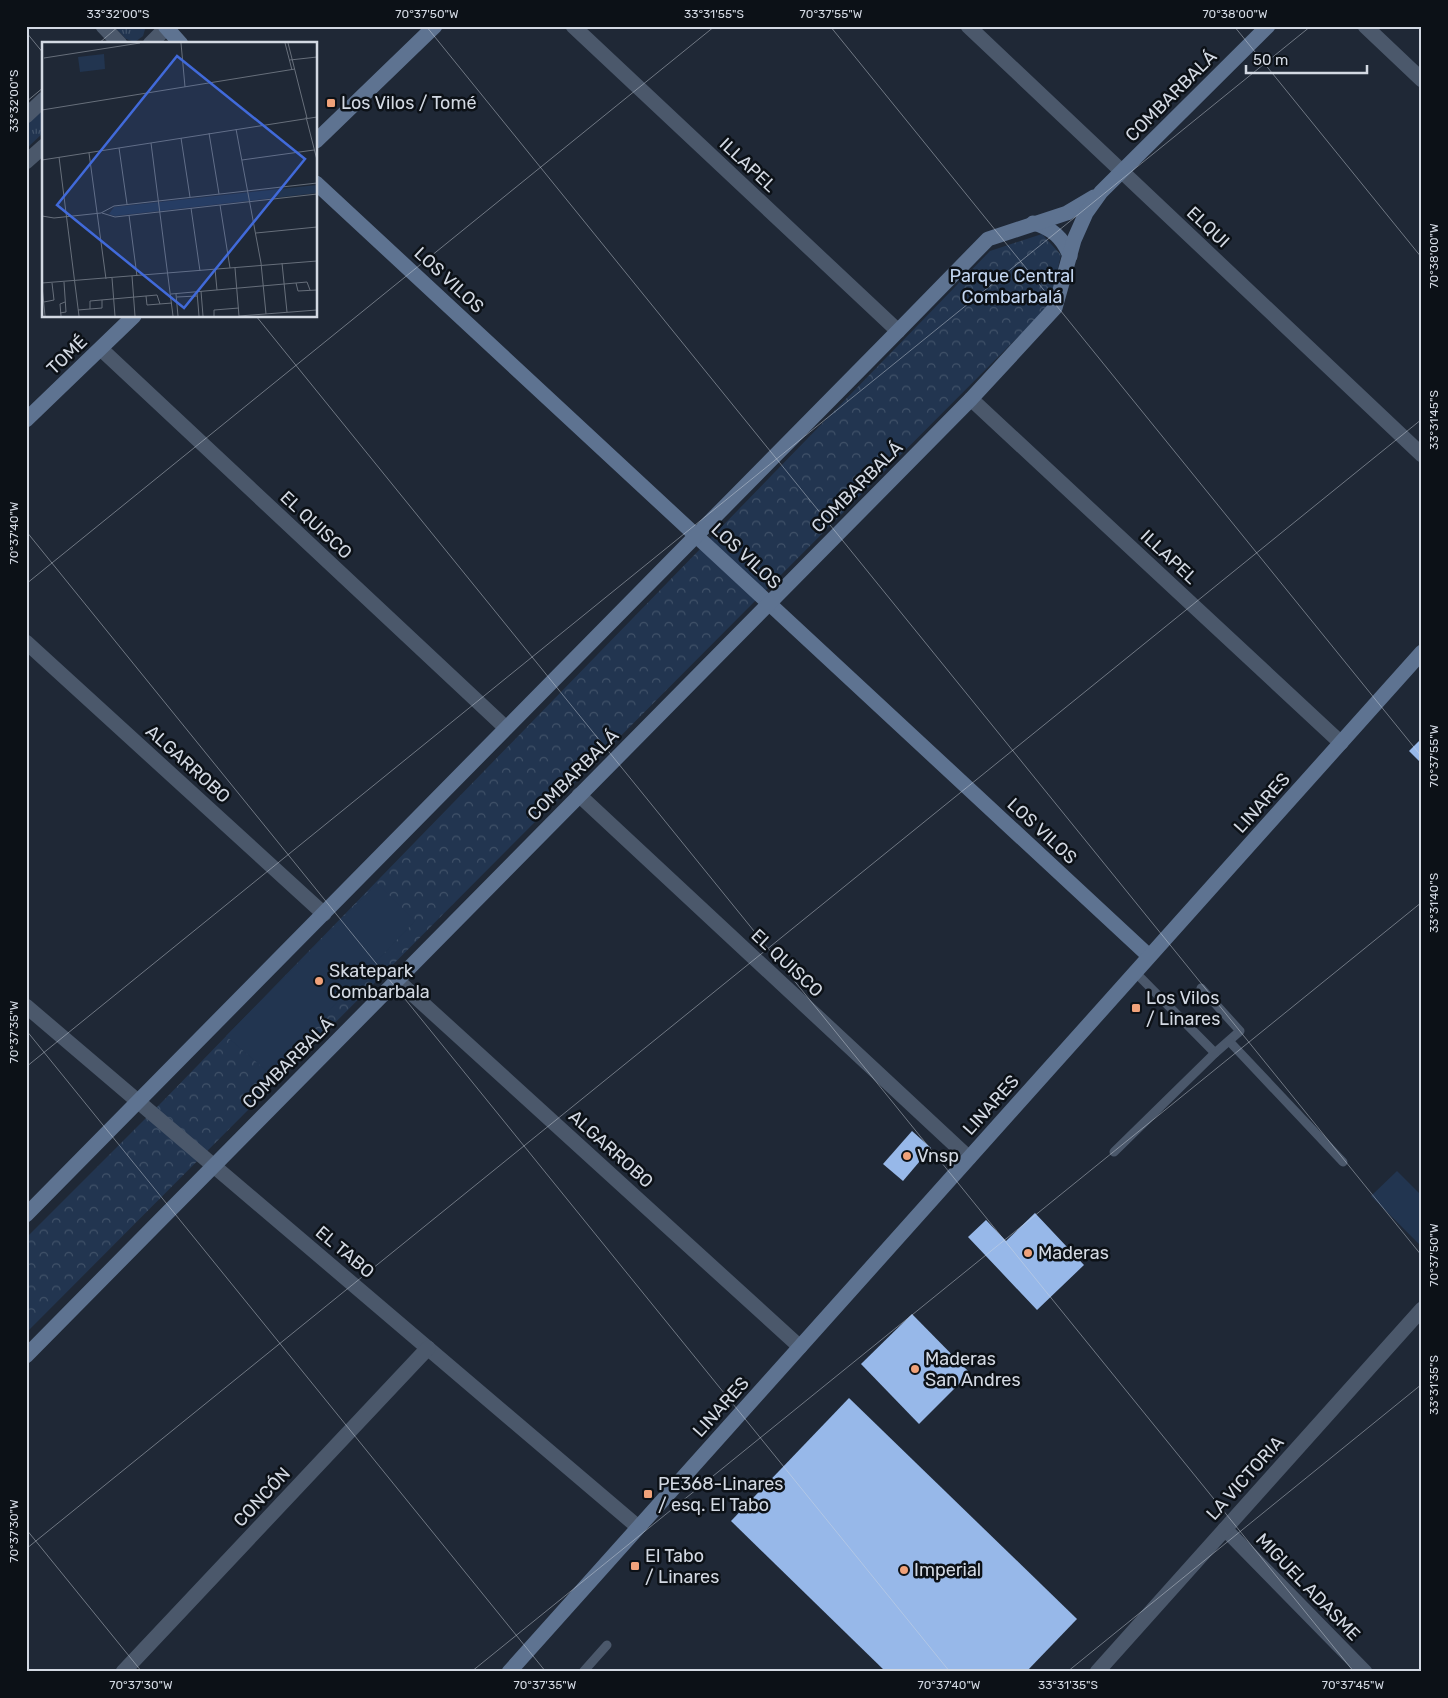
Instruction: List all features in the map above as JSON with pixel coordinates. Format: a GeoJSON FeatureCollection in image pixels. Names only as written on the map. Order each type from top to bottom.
{"type":"FeatureCollection","features":[{"type":"Feature","properties":{"kind":"main road"},"geometry":{"type":"LineString","coordinates":[[318,139],[435,26]]}},
{"type":"Feature","properties":{"kind":"main road","name":"COMBARBALÁ"},"geometry":{"type":"LineString","coordinates":[[26,1215],[980,246],[997,234],[1067,213],[1101,192],[1268,26]]}},
{"type":"Feature","properties":{"kind":"main road"},"geometry":{"type":"LineString","coordinates":[[166,27],[180,42]]}},
{"type":"Feature","properties":{"kind":"main road","name":"LOS VILOS"},"geometry":{"type":"LineString","coordinates":[[318,185],[1150,956]]}},
{"type":"Feature","properties":{"kind":"main road","name":"COMBARBALÁ"},"geometry":{"type":"LineString","coordinates":[[26,1356],[971,399],[1055,308],[1080,224],[1101,192]]}},
{"type":"Feature","properties":{"kind":"main road"},"geometry":{"type":"LineString","coordinates":[[1033,223],[1042,225],[1058,235],[1070,256]]}},
{"type":"Feature","properties":{"kind":"main road","name":"TOMÉ"},"geometry":{"type":"LineString","coordinates":[[26,420],[132,318]]}},
{"type":"Feature","properties":{"kind":"main road","name":"LINARES"},"geometry":{"type":"LineString","coordinates":[[509,1672],[1422,652]]}},
{"type":"Feature","properties":{"kind":"street","name":"ILLAPEL"},"geometry":{"type":"LineString","coordinates":[[573,26],[898,331]]}},
{"type":"Feature","properties":{"kind":"street","name":"ELQUI"},"geometry":{"type":"LineString","coordinates":[[968,26],[1422,455]]}},
{"type":"Feature","properties":{"kind":"street"},"geometry":{"type":"LineString","coordinates":[[1365,26],[1422,80]]}},
{"type":"Feature","properties":{"kind":"street"},"geometry":{"type":"LineString","coordinates":[[152,42],[166,27]]}},
{"type":"Feature","properties":{"kind":"street"},"geometry":{"type":"LineString","coordinates":[[26,116],[42,101]]}},
{"type":"Feature","properties":{"kind":"street"},"geometry":{"type":"LineString","coordinates":[[26,162],[42,148]]}},
{"type":"Feature","properties":{"kind":"street","name":"EL QUISCO"},"geometry":{"type":"LineString","coordinates":[[101,348],[506,728]]}},
{"type":"Feature","properties":{"kind":"street","name":"ILLAPEL"},"geometry":{"type":"LineString","coordinates":[[971,399],[1341,743]]}},
{"type":"Feature","properties":{"kind":"street","name":"ALGARROBO"},"geometry":{"type":"LineString","coordinates":[[26,642],[324,914]]}},
{"type":"Feature","properties":{"kind":"street","name":"EL QUISCO"},"geometry":{"type":"LineString","coordinates":[[579,795],[969,1158]]}},
{"type":"Feature","properties":{"kind":"street","name":"ALGARROBO"},"geometry":{"type":"LineString","coordinates":[[397,980],[800,1347]]}},
{"type":"Feature","properties":{"kind":"street","name":"EL TABO"},"geometry":{"type":"LineString","coordinates":[[26,1006],[638,1527]]}},
{"type":"Feature","properties":{"kind":"street","name":"LA VICTORIA"},"geometry":{"type":"LineString","coordinates":[[1097,1672],[1422,1309]]}},
{"type":"Feature","properties":{"kind":"street","name":"CONCÓN"},"geometry":{"type":"LineString","coordinates":[[123,1672],[428,1348]]}},
{"type":"Feature","properties":{"kind":"street","name":"MIGUEL ADASME"},"geometry":{"type":"LineString","coordinates":[[1225,1529],[1364,1672]]}},
{"type":"Feature","properties":{"kind":"lane"},"geometry":{"type":"LineString","coordinates":[[1135,972],[1215,1053]]}},
{"type":"Feature","properties":{"kind":"lane"},"geometry":{"type":"LineString","coordinates":[[1114,1152],[1240,1031],[1201,988]]}},
{"type":"Feature","properties":{"kind":"lane"},"geometry":{"type":"LineString","coordinates":[[1229,1041],[1343,1162]]}},
{"type":"Feature","properties":{"kind":"lane"},"geometry":{"type":"LineString","coordinates":[[582,1672],[607,1645]]}},
{"type":"Feature","properties":{"kind":"green space"},"geometry":{"type":"Polygon","coordinates":[[[114,26],[146,26],[143,36],[135,42],[126,39],[114,26]]]}},
{"type":"Feature","properties":{"kind":"green space"},"geometry":{"type":"Polygon","coordinates":[[[42,108],[42,134],[26,149],[26,123],[42,108]]]}},
{"type":"Feature","properties":{"kind":"green space","name":"Parque Central Combarbalá"},"geometry":{"type":"Polygon","coordinates":[[[1042,234],[1061,255],[1049,306],[26,1333],[26,1238],[163,1101],[990,251],[1042,234]]]}},
{"type":"Feature","properties":{"kind":"green space","name":"Skatepark Combarbala"},"geometry":{"type":"Polygon","coordinates":[[[377,883],[415,921],[269,1073],[226,1036],[377,883]]]}},
{"type":"Feature","properties":{"kind":"green space"},"geometry":{"type":"Polygon","coordinates":[[[1397,1171],[1422,1196],[1422,1247],[1371,1196],[1397,1171]]]}},
{"type":"Feature","properties":{"kind":"building"},"geometry":{"type":"Polygon","coordinates":[[[1422,738],[1422,764],[1409,751],[1422,738]]]}},
{"type":"Feature","properties":{"kind":"building","name":"Vnsp"},"geometry":{"type":"Polygon","coordinates":[[[912,1131],[931,1148],[903,1181],[883,1164],[912,1131]]]}},
{"type":"Feature","properties":{"kind":"building","name":"Maderas"},"geometry":{"type":"Polygon","coordinates":[[[1035,1213],[1084,1265],[1037,1310],[968,1237],[986,1220],[1006,1241],[1035,1213]]]}},
{"type":"Feature","properties":{"kind":"building","name":"Maderas San Andres"},"geometry":{"type":"Polygon","coordinates":[[[912,1314],[970,1373],[919,1424],[861,1364],[912,1314]]]}},
{"type":"Feature","properties":{"kind":"building","name":"Imperial"},"geometry":{"type":"Polygon","coordinates":[[[849,1398],[1077,1619],[1026,1672],[886,1672],[731,1521],[849,1398]]]}},
{"type":"Feature","properties":{"kind":"place","name":"Los Vilos / Tomé"},"geometry":{"type":"Point","coordinates":[331,103]}},
{"type":"Feature","properties":{"kind":"place","name":"Skatepark Combarbala"},"geometry":{"type":"Point","coordinates":[319,981]}},
{"type":"Feature","properties":{"kind":"place","name":"Los Vilos / Linares"},"geometry":{"type":"Point","coordinates":[1136,1008]}},
{"type":"Feature","properties":{"kind":"place","name":"Vnsp"},"geometry":{"type":"Point","coordinates":[907,1156]}},
{"type":"Feature","properties":{"kind":"place","name":"Maderas"},"geometry":{"type":"Point","coordinates":[1028,1253]}},
{"type":"Feature","properties":{"kind":"place","name":"Maderas San Andres"},"geometry":{"type":"Point","coordinates":[915,1369]}},
{"type":"Feature","properties":{"kind":"place","name":"PE368-Linares / esq. El Tabo"},"geometry":{"type":"Point","coordinates":[648,1494]}},
{"type":"Feature","properties":{"kind":"place","name":"El Tabo / Linares"},"geometry":{"type":"Point","coordinates":[635,1566]}},
{"type":"Feature","properties":{"kind":"place","name":"Imperial"},"geometry":{"type":"Point","coordinates":[904,1570]}}]}
